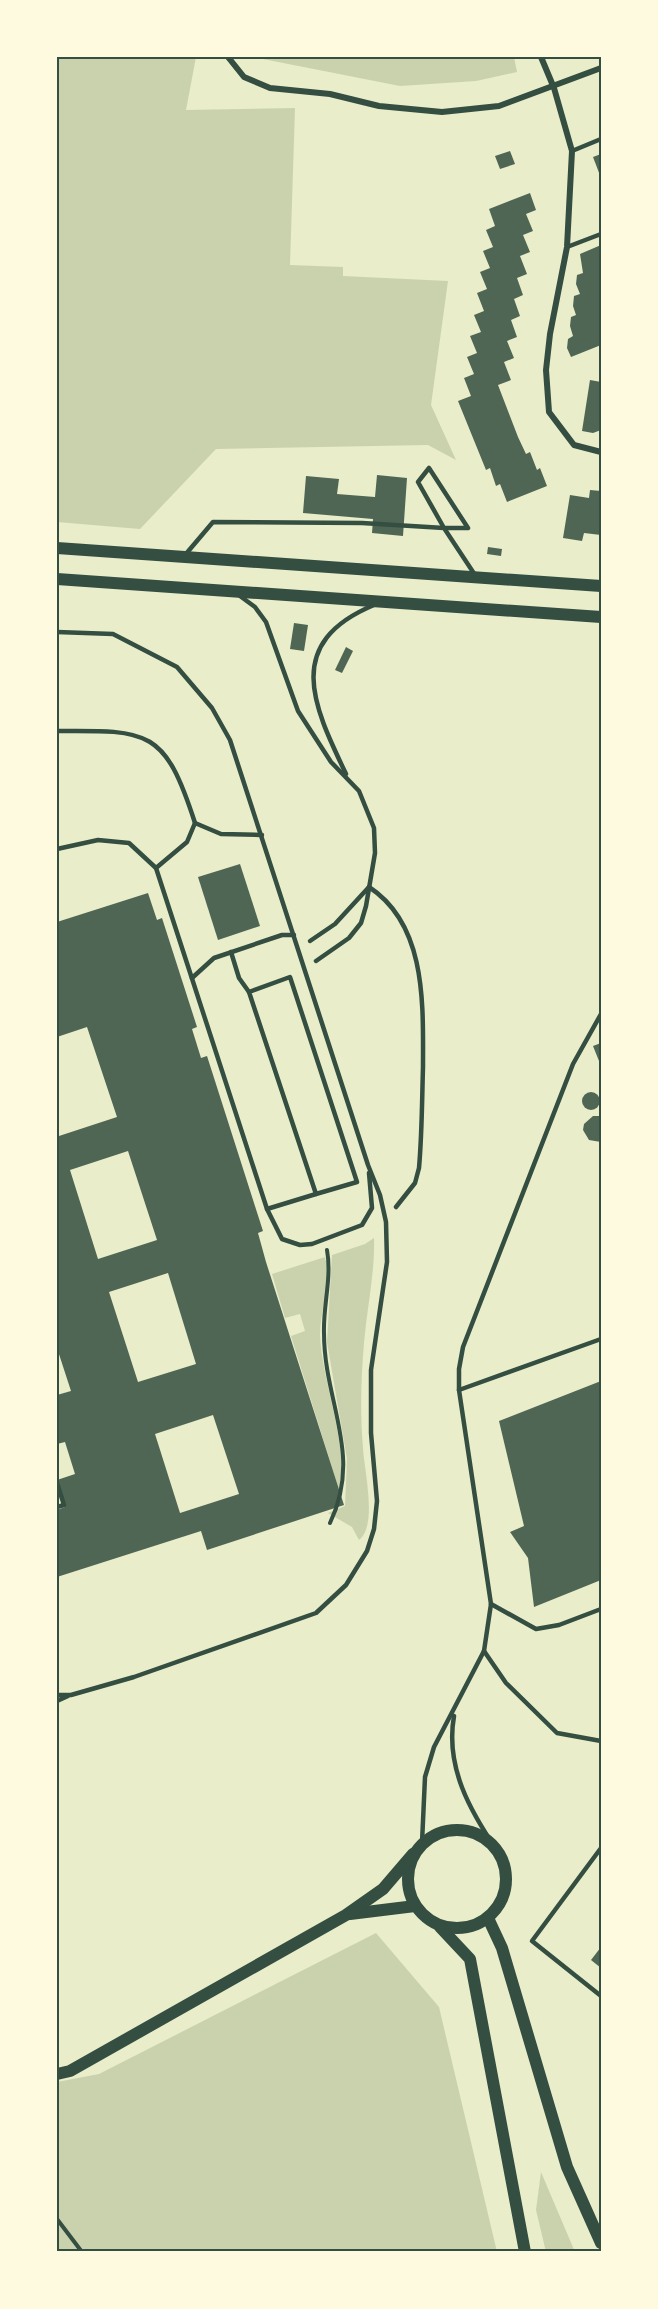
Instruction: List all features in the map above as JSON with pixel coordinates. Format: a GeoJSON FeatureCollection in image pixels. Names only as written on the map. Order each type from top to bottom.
{"type":"FeatureCollection","features":[{"type":"Feature","properties":{"kind":"main road"},"geometry":{"type":"LineString","coordinates":[[57,548],[601,586]]}},
{"type":"Feature","properties":{"kind":"main road"},"geometry":{"type":"LineString","coordinates":[[57,579],[601,617]]}},
{"type":"Feature","properties":{"kind":"main road"},"geometry":{"type":"LineString","coordinates":[[57,2074],[70,2071],[346,1915],[383,1889],[422,1843],[436,1834],[453,1829],[471,1831],[486,1839],[498,1852],[504,1865],[506,1880],[498,1907],[488,1918],[473,1926],[457,1929],[440,1927]]}},
{"type":"Feature","properties":{"kind":"main road"},"geometry":{"type":"LineString","coordinates":[[414,1854],[407,1872],[408,1890],[415,1906],[426,1919],[440,1927],[470,1959],[525,2252]]}},
{"type":"Feature","properties":{"kind":"main road"},"geometry":{"type":"LineString","coordinates":[[346,1915],[415,1906]]}},
{"type":"Feature","properties":{"kind":"main road"},"geometry":{"type":"LineString","coordinates":[[488,1918],[502,1948],[567,2167],[601,2243]]}},
{"type":"Feature","properties":{"kind":"street"},"geometry":{"type":"LineString","coordinates":[[228,57],[244,77],[270,87],[330,94],[379,106],[442,112],[499,106],[554,88],[601,68]]}},
{"type":"Feature","properties":{"kind":"street"},"geometry":{"type":"LineString","coordinates":[[541,57],[554,88],[572,152],[567,248],[550,334],[546,370],[549,412],[574,446],[601,452]]}},
{"type":"Feature","properties":{"kind":"lane"},"geometry":{"type":"LineString","coordinates":[[572,152],[601,139]]}},
{"type":"Feature","properties":{"kind":"lane"},"geometry":{"type":"LineString","coordinates":[[567,248],[601,234]]}},
{"type":"Feature","properties":{"kind":"lane"},"geometry":{"type":"LineString","coordinates":[[183,557],[213,522],[362,523],[444,528],[468,528],[429,468],[418,482],[444,528],[477,577]]}},
{"type":"Feature","properties":{"kind":"lane"},"geometry":{"type":"LineString","coordinates":[[229,591],[244,598],[266,622],[298,711],[331,762],[347,777],[366,803],[374,828],[375,853],[360,923],[349,938],[316,961]]}},
{"type":"Feature","properties":{"kind":"lane"},"geometry":{"type":"LineString","coordinates":[[347,777],[319,716],[313,675],[318,653],[328,635],[351,614],[381,602]]}},
{"type":"Feature","properties":{"kind":"lane"},"geometry":{"type":"LineString","coordinates":[[57,632],[112,634],[177,667],[212,708],[230,740],[368,1165],[381,1195],[386,1222],[387,1262],[371,1370],[371,1433],[377,1501],[374,1529],[367,1551],[346,1585],[316,1613],[134,1677],[57,1701]]}},
{"type":"Feature","properties":{"kind":"lane"},"geometry":{"type":"LineString","coordinates":[[57,731],[131,733],[148,740],[162,751],[173,765],[195,823],[187,842],[156,868]]}},
{"type":"Feature","properties":{"kind":"lane"},"geometry":{"type":"LineString","coordinates":[[195,823],[220,834],[262,835]]}},
{"type":"Feature","properties":{"kind":"lane"},"geometry":{"type":"LineString","coordinates":[[57,849],[98,840],[129,843],[156,868],[267,1209],[274,1229],[282,1239],[300,1245],[325,1240],[362,1225],[368,1218],[373,1200],[368,1165]]}},
{"type":"Feature","properties":{"kind":"lane"},"geometry":{"type":"LineString","coordinates":[[310,940],[335,924],[369,887]]}},
{"type":"Feature","properties":{"kind":"lane"},"geometry":{"type":"LineString","coordinates":[[369,887],[386,898],[409,939],[418,968],[423,1002],[419,1168],[415,1183],[396,1207]]}},
{"type":"Feature","properties":{"kind":"lane"},"geometry":{"type":"LineString","coordinates":[[192,978],[205,963],[231,952],[282,934],[294,936]]}},
{"type":"Feature","properties":{"kind":"lane"},"geometry":{"type":"LineString","coordinates":[[231,952],[239,978],[249,992],[316,1194]]}},
{"type":"Feature","properties":{"kind":"lane"},"geometry":{"type":"LineString","coordinates":[[249,992],[290,977],[357,1182],[267,1209]]}},
{"type":"Feature","properties":{"kind":"lane"},"geometry":{"type":"LineString","coordinates":[[422,1843],[425,1777],[434,1747],[484,1651],[491,1604],[459,1390],[459,1369],[463,1347],[573,1064],[601,1014]]}},
{"type":"Feature","properties":{"kind":"lane"},"geometry":{"type":"LineString","coordinates":[[459,1390],[601,1339]]}},
{"type":"Feature","properties":{"kind":"lane"},"geometry":{"type":"LineString","coordinates":[[57,1483],[64,1505],[57,1507]]}},
{"type":"Feature","properties":{"kind":"lane"},"geometry":{"type":"LineString","coordinates":[[491,1604],[536,1629],[559,1624],[601,1609]]}},
{"type":"Feature","properties":{"kind":"lane"},"geometry":{"type":"LineString","coordinates":[[484,1651],[506,1683],[557,1733],[601,1741]]}},
{"type":"Feature","properties":{"kind":"lane"},"geometry":{"type":"LineString","coordinates":[[57,1695],[71,1695]]}},
{"type":"Feature","properties":{"kind":"lane"},"geometry":{"type":"LineString","coordinates":[[454,1711],[450,1739],[462,1792],[476,1820],[498,1852]]}},
{"type":"Feature","properties":{"kind":"lane"},"geometry":{"type":"LineString","coordinates":[[601,1848],[532,1941],[601,1996]]}},
{"type":"Feature","properties":{"kind":"path"},"geometry":{"type":"LineString","coordinates":[[325,1240],[330,1267],[324,1315],[325,1352],[345,1470],[340,1503],[330,1523]]}},
{"type":"Feature","properties":{"kind":"path"},"geometry":{"type":"LineString","coordinates":[[57,2219],[82,2252]]}},
{"type":"Feature","properties":{"kind":"green space"},"geometry":{"type":"Polygon","coordinates":[[[57,57],[196,57],[186,110],[295,108],[290,265],[343,267],[343,276],[448,281],[431,405],[456,460],[428,445],[216,449],[140,529],[57,522],[57,57]]]}},
{"type":"Feature","properties":{"kind":"green space"},"geometry":{"type":"Polygon","coordinates":[[[253,57],[514,57],[517,72],[476,81],[400,86],[253,57]]]}},
{"type":"Feature","properties":{"kind":"green space"},"geometry":{"type":"Polygon","coordinates":[[[374,1238],[361,1396],[369,1510],[365,1533],[359,1540],[352,1527],[328,1513],[345,1506],[347,1459],[327,1342],[332,1255],[365,1244],[374,1238]]]}},
{"type":"Feature","properties":{"kind":"green space"},"geometry":{"type":"Polygon","coordinates":[[[325,1257],[327,1276],[320,1335],[325,1372],[339,1437],[342,1475],[339,1490],[291,1336],[305,1331],[300,1314],[285,1318],[272,1274],[325,1257]]]}},
{"type":"Feature","properties":{"kind":"green space"},"geometry":{"type":"Polygon","coordinates":[[[376,1933],[439,2007],[497,2252],[57,2252],[57,2082],[99,2074],[376,1933]]]}},
{"type":"Feature","properties":{"kind":"green space"},"geometry":{"type":"Polygon","coordinates":[[[541,2172],[575,2252],[546,2252],[536,2210],[541,2172]]]}},
{"type":"Feature","properties":{"kind":"building"},"geometry":{"type":"Polygon","coordinates":[[[510,151],[515,164],[500,169],[495,156],[510,151]]]}},
{"type":"Feature","properties":{"kind":"building"},"geometry":{"type":"Polygon","coordinates":[[[601,154],[601,178],[593,157],[601,154]]]}},
{"type":"Feature","properties":{"kind":"building"},"geometry":{"type":"Polygon","coordinates":[[[530,193],[536,210],[526,214],[533,231],[523,235],[530,252],[520,256],[527,274],[517,278],[523,295],[514,299],[520,316],[511,320],[517,337],[507,341],[514,358],[504,362],[511,380],[498,385],[526,454],[530,452],[547,486],[507,502],[500,484],[496,486],[490,468],[486,470],[458,401],[471,396],[464,378],[474,374],[467,357],[477,353],[470,336],[481,332],[474,315],[484,311],[477,293],[487,289],[480,272],[490,268],[483,251],[493,247],[486,230],[495,226],[489,209],[530,193]]]}},
{"type":"Feature","properties":{"kind":"building"},"geometry":{"type":"Polygon","coordinates":[[[601,245],[601,345],[571,357],[567,348],[568,339],[573,336],[570,326],[571,317],[576,315],[573,306],[574,296],[580,294],[576,284],[577,275],[583,273],[580,254],[601,245]]]}},
{"type":"Feature","properties":{"kind":"building"},"geometry":{"type":"Polygon","coordinates":[[[590,380],[601,382],[601,430],[593,433],[582,431],[590,380]]]}},
{"type":"Feature","properties":{"kind":"building"},"geometry":{"type":"Polygon","coordinates":[[[377,475],[407,478],[403,536],[372,533],[373,519],[303,513],[306,476],[339,479],[337,494],[375,497],[377,475]]]}},
{"type":"Feature","properties":{"kind":"building"},"geometry":{"type":"Polygon","coordinates":[[[590,490],[601,491],[601,535],[584,533],[582,541],[563,538],[570,495],[589,498],[590,490]]]}},
{"type":"Feature","properties":{"kind":"building"},"geometry":{"type":"Polygon","coordinates":[[[488,547],[502,549],[501,556],[487,554],[488,547]]]}},
{"type":"Feature","properties":{"kind":"building"},"geometry":{"type":"Polygon","coordinates":[[[294,623],[308,625],[304,651],[290,649],[294,623]]]}},
{"type":"Feature","properties":{"kind":"building"},"geometry":{"type":"Polygon","coordinates":[[[346,647],[353,651],[342,673],[335,670],[346,647]]]}},
{"type":"Feature","properties":{"kind":"building"},"geometry":{"type":"Polygon","coordinates":[[[240,864],[260,926],[218,940],[198,877],[240,864]]]}},
{"type":"Feature","properties":{"kind":"building"},"geometry":{"type":"Polygon","coordinates":[[[148,893],[157,920],[162,918],[197,1027],[192,1029],[201,1058],[207,1056],[263,1231],[258,1233],[266,1262],[344,1505],[207,1550],[201,1531],[57,1577],[57,1510],[65,1507],[57,1480],[75,1474],[65,1442],[57,1444],[57,1395],[71,1391],[57,1348],[57,1131],[59,1136],[117,1117],[87,1027],[57,1037],[57,922],[148,893]],[[128,1151],[70,1170],[98,1259],[157,1240],[128,1151]],[[168,1273],[109,1292],[138,1382],[196,1364],[168,1273]],[[213,1415],[155,1434],[180,1513],[239,1494],[213,1415]]]}},
{"type":"Feature","properties":{"kind":"building"},"geometry":{"type":"Polygon","coordinates":[[[601,1043],[601,1066],[593,1046],[601,1043]]]}},
{"type":"Feature","properties":{"kind":"building"},"geometry":{"type":"Polygon","coordinates":[[[591,1092],[597,1095],[600,1101],[597,1107],[591,1110],[585,1107],[582,1101],[585,1095],[591,1092]]]}},
{"type":"Feature","properties":{"kind":"building"},"geometry":{"type":"Polygon","coordinates":[[[593,1116],[601,1116],[601,1142],[589,1140],[583,1130],[584,1124],[593,1116]]]}},
{"type":"Feature","properties":{"kind":"building"},"geometry":{"type":"Polygon","coordinates":[[[601,1381],[601,1580],[534,1607],[528,1558],[510,1532],[524,1526],[499,1421],[601,1381]]]}},
{"type":"Feature","properties":{"kind":"building"},"geometry":{"type":"Polygon","coordinates":[[[601,1947],[601,1968],[591,1960],[601,1947]]]}}]}
